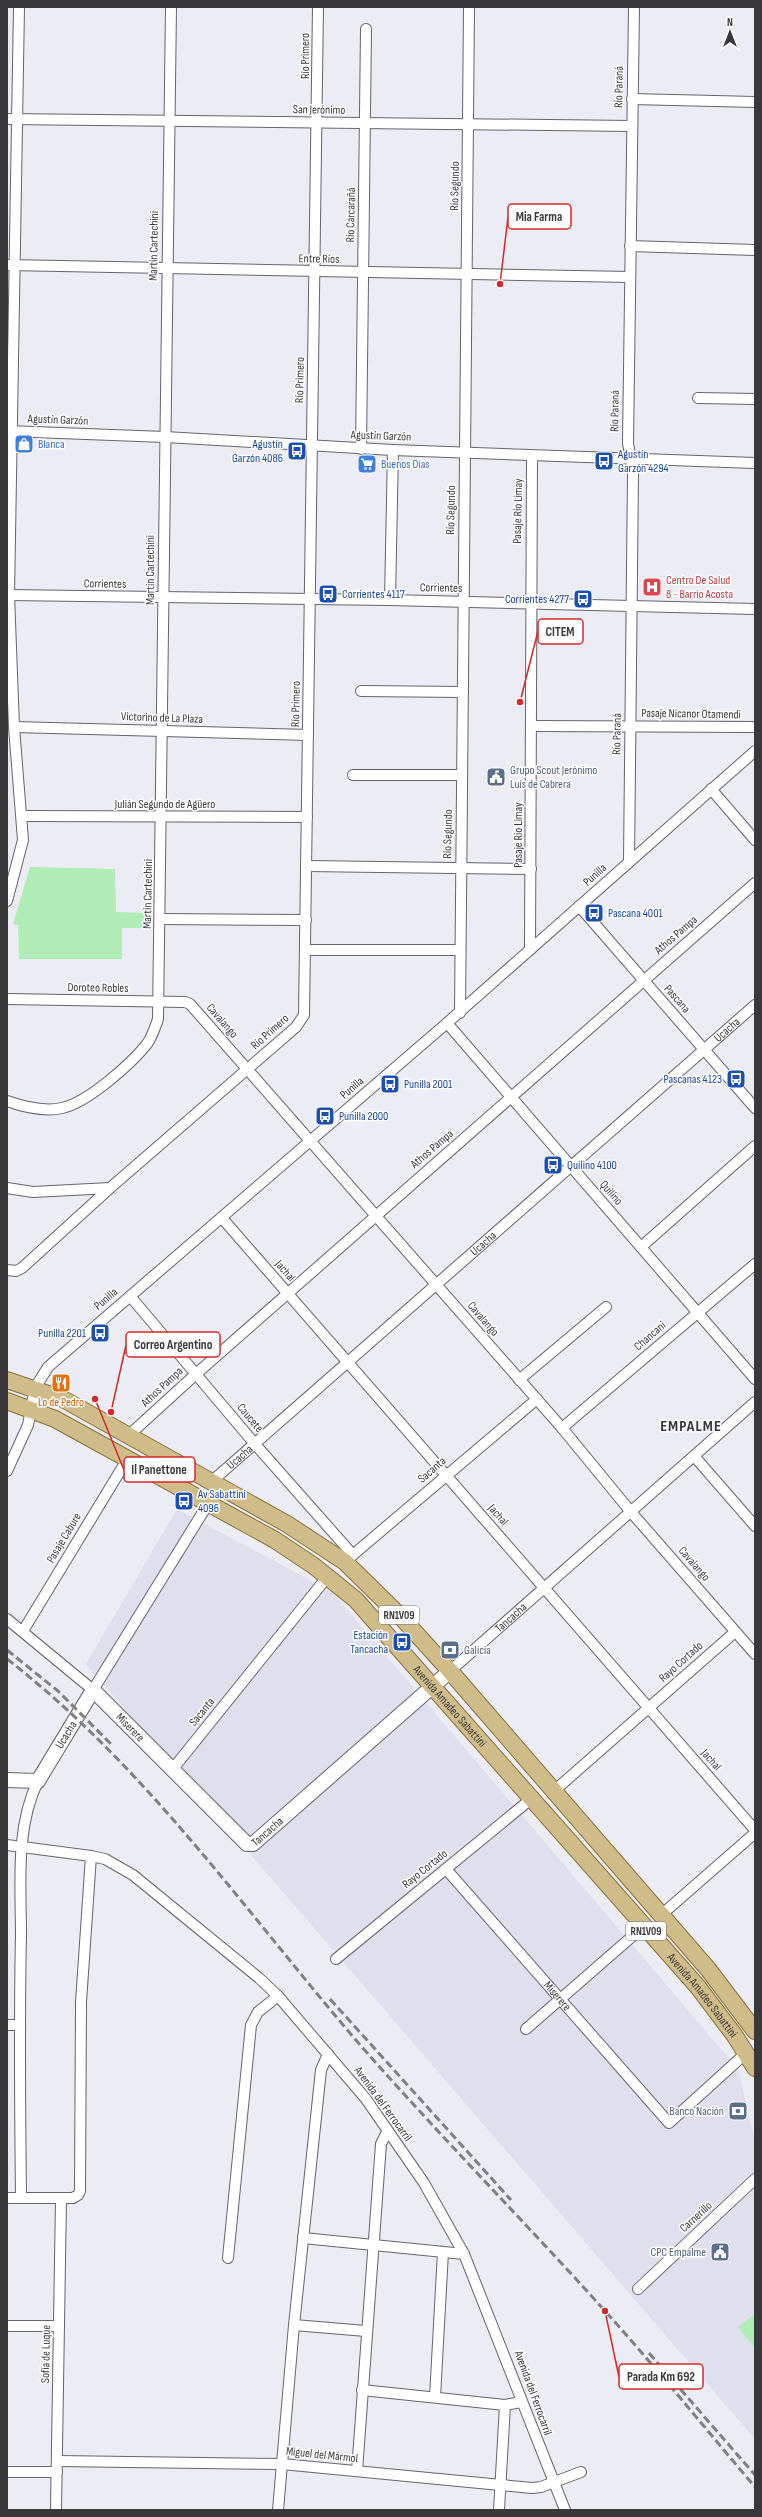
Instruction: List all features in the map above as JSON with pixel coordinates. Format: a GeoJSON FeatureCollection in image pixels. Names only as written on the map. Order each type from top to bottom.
{"type":"FeatureCollection","features":[{"type":"Feature","properties":{"kind":"main road","name":"Avenida Amadeo Sabattini"},"geometry":{"type":"LineString","coordinates":[[7,1380],[35,1388],[63,1399],[349,1558],[450,1671],[660,1916],[708,1969],[755,2031]]}},
{"type":"Feature","properties":{"kind":"main road","name":"Avenida Amadeo Sabattini"},"geometry":{"type":"LineString","coordinates":[[7,1401],[30,1409],[128,1458],[208,1504],[275,1540],[328,1576],[356,1600],[433,1685],[715,2009],[755,2068]]}},
{"type":"Feature","properties":{"kind":"street"},"geometry":{"type":"LineString","coordinates":[[7,901],[22,852],[22,816],[14,726],[8,595],[12,119],[18,7]]}},
{"type":"Feature","properties":{"kind":"street","name":"Martín Cartechini"},"geometry":{"type":"LineString","coordinates":[[7,1101],[40,1109],[60,1108],[81,1101],[98,1090],[147,1044],[155,1028],[158,1001],[162,817],[164,437],[171,7]]}},
{"type":"Feature","properties":{"kind":"street","name":"Río Primero"},"geometry":{"type":"LineString","coordinates":[[11,1270],[22,1268],[110,1188],[247,1070],[300,1022],[305,1007],[318,7]]}},
{"type":"Feature","properties":{"kind":"street","name":"Río Segundo"},"geometry":{"type":"LineString","coordinates":[[460,1012],[469,7]]}},
{"type":"Feature","properties":{"kind":"street","name":"Río Paraná"},"geometry":{"type":"LineString","coordinates":[[629,862],[633,472],[628,443],[634,7]]}},
{"type":"Feature","properties":{"kind":"street","name":"Río Carcarañá"},"geometry":{"type":"LineString","coordinates":[[361,449],[366,29]]}},
{"type":"Feature","properties":{"kind":"street"},"geometry":{"type":"LineString","coordinates":[[632,99],[755,102]]}},
{"type":"Feature","properties":{"kind":"street","name":"San Jerónimo"},"geometry":{"type":"LineString","coordinates":[[12,119],[632,126]]}},
{"type":"Feature","properties":{"kind":"street"},"geometry":{"type":"LineString","coordinates":[[630,246],[755,250]]}},
{"type":"Feature","properties":{"kind":"street","name":"Entre Ríos"},"geometry":{"type":"LineString","coordinates":[[10,265],[467,276],[630,277]]}},
{"type":"Feature","properties":{"kind":"street"},"geometry":{"type":"LineString","coordinates":[[698,398],[755,399]]}},
{"type":"Feature","properties":{"kind":"street","name":"Agustín Garzón"},"geometry":{"type":"LineString","coordinates":[[9,431],[164,437],[361,449],[755,463]]}},
{"type":"Feature","properties":{"kind":"street"},"geometry":{"type":"LineString","coordinates":[[390,600],[393,450]]}},
{"type":"Feature","properties":{"kind":"street","name":"Pasaje Río Limay"},"geometry":{"type":"LineString","coordinates":[[530,950],[530,603],[532,456]]}},
{"type":"Feature","properties":{"kind":"street","name":"Corrientes"},"geometry":{"type":"LineString","coordinates":[[8,595],[310,598],[631,604],[755,609]]}},
{"type":"Feature","properties":{"kind":"street"},"geometry":{"type":"LineString","coordinates":[[361,691],[463,692]]}},
{"type":"Feature","properties":{"kind":"street","name":"Victorino de La Plaza"},"geometry":{"type":"LineString","coordinates":[[14,726],[308,734]]}},
{"type":"Feature","properties":{"kind":"street","name":"Pasaje Nicanor Otamendi"},"geometry":{"type":"LineString","coordinates":[[531,726],[755,728]]}},
{"type":"Feature","properties":{"kind":"street","name":"Punilla"},"geometry":{"type":"LineString","coordinates":[[7,1471],[28,1425],[35,1388],[48,1367],[447,1024],[755,751]]}},
{"type":"Feature","properties":{"kind":"street"},"geometry":{"type":"LineString","coordinates":[[353,774],[462,775]]}},
{"type":"Feature","properties":{"kind":"street"},"geometry":{"type":"LineString","coordinates":[[711,789],[755,840]]}},
{"type":"Feature","properties":{"kind":"street","name":"Julián Segundo de Agüero"},"geometry":{"type":"LineString","coordinates":[[22,816],[307,817]]}},
{"type":"Feature","properties":{"kind":"street"},"geometry":{"type":"LineString","coordinates":[[306,866],[531,869]]}},
{"type":"Feature","properties":{"kind":"street","name":"Athos Pampa"},"geometry":{"type":"LineString","coordinates":[[128,1436],[287,1293],[755,883]]}},
{"type":"Feature","properties":{"kind":"street","name":"Pascana"},"geometry":{"type":"LineString","coordinates":[[579,906],[755,1108]]}},
{"type":"Feature","properties":{"kind":"street"},"geometry":{"type":"LineString","coordinates":[[160,919],[306,920]]}},
{"type":"Feature","properties":{"kind":"street"},"geometry":{"type":"LineString","coordinates":[[306,950],[460,950]]}},
{"type":"Feature","properties":{"kind":"street","name":"Doroteo Robles"},"geometry":{"type":"LineString","coordinates":[[7,999],[188,1002]]}},
{"type":"Feature","properties":{"kind":"street","name":"Cavalango"},"geometry":{"type":"LineString","coordinates":[[188,1002],[309,1142],[562,1428],[631,1512],[755,1654]]}},
{"type":"Feature","properties":{"kind":"street","name":"Ucacha"},"geometry":{"type":"LineString","coordinates":[[211,1482],[755,1005]]}},
{"type":"Feature","properties":{"kind":"street","name":"Quilino"},"geometry":{"type":"LineString","coordinates":[[447,1024],[755,1379]]}},
{"type":"Feature","properties":{"kind":"street"},"geometry":{"type":"LineString","coordinates":[[641,1247],[755,1146]]}},
{"type":"Feature","properties":{"kind":"street"},"geometry":{"type":"LineString","coordinates":[[7,1188],[33,1192],[110,1188]]}},
{"type":"Feature","properties":{"kind":"street","name":"Jachal"},"geometry":{"type":"LineString","coordinates":[[222,1218],[649,1708],[755,1832]]}},
{"type":"Feature","properties":{"kind":"street","name":"Chancani"},"geometry":{"type":"LineString","coordinates":[[562,1428],[755,1264]]}},
{"type":"Feature","properties":{"kind":"street","name":"Caucete"},"geometry":{"type":"LineString","coordinates":[[130,1296],[349,1558]]}},
{"type":"Feature","properties":{"kind":"street"},"geometry":{"type":"LineString","coordinates":[[519,1380],[606,1308]]}},
{"type":"Feature","properties":{"kind":"street","name":"Sacanta"},"geometry":{"type":"LineString","coordinates":[[349,1558],[536,1399]]}},
{"type":"Feature","properties":{"kind":"street","name":"Tancacha"},"geometry":{"type":"LineString","coordinates":[[246,1844],[253,1844],[755,1402]]}},
{"type":"Feature","properties":{"kind":"street"},"geometry":{"type":"LineString","coordinates":[[694,1456],[755,1526]]}},
{"type":"Feature","properties":{"kind":"street","name":"Pasaje Cabure"},"geometry":{"type":"LineString","coordinates":[[23,1631],[128,1458]]}},
{"type":"Feature","properties":{"kind":"street","name":"Ucacha"},"geometry":{"type":"LineString","coordinates":[[38,1780],[208,1504]]}},
{"type":"Feature","properties":{"kind":"street","name":"Sacanta"},"geometry":{"type":"LineString","coordinates":[[172,1770],[328,1576]]}},
{"type":"Feature","properties":{"kind":"street","name":"Miserere"},"geometry":{"type":"LineString","coordinates":[[7,1619],[93,1690],[246,1844]]}},
{"type":"Feature","properties":{"kind":"street","name":"Rayo Cortado"},"geometry":{"type":"LineString","coordinates":[[554,1791],[735,1632]]}},
{"type":"Feature","properties":{"kind":"street"},"geometry":{"type":"LineString","coordinates":[[7,1780],[38,1780],[26,1811],[22,1847],[19,2025],[21,2198]]}},
{"type":"Feature","properties":{"kind":"street","name":"Rayo Cortado"},"geometry":{"type":"LineString","coordinates":[[336,1960],[531,1799]]}},
{"type":"Feature","properties":{"kind":"street"},"geometry":{"type":"LineString","coordinates":[[660,1916],[755,1832]]}},
{"type":"Feature","properties":{"kind":"street","name":"Avenida del Ferrocarril"},"geometry":{"type":"LineString","coordinates":[[7,1845],[91,1856],[115,1864],[133,1875],[278,1996],[366,2099],[387,2132],[428,2190],[464,2254],[506,2357],[521,2402],[565,2510]]}},
{"type":"Feature","properties":{"kind":"street"},"geometry":{"type":"LineString","coordinates":[[7,2198],[61,2199],[73,2198],[78,2195],[82,1987],[87,1937],[91,1856]]}},
{"type":"Feature","properties":{"kind":"street","name":"Miserere"},"geometry":{"type":"LineString","coordinates":[[446,1869],[669,2123],[746,2053]]}},
{"type":"Feature","properties":{"kind":"street"},"geometry":{"type":"LineString","coordinates":[[526,2029],[643,1927]]}},
{"type":"Feature","properties":{"kind":"street"},"geometry":{"type":"LineString","coordinates":[[228,2258],[251,2024],[258,2012],[278,1996]]}},
{"type":"Feature","properties":{"kind":"street"},"geometry":{"type":"LineString","coordinates":[[7,2025],[19,2025]]}},
{"type":"Feature","properties":{"kind":"street"},"geometry":{"type":"LineString","coordinates":[[278,2510],[294,2325],[321,2070],[328,2054]]}},
{"type":"Feature","properties":{"kind":"street"},"geometry":{"type":"LineString","coordinates":[[357,2472],[372,2245],[381,2144],[387,2132]]}},
{"type":"Feature","properties":{"kind":"street","name":"Carnerillo"},"geometry":{"type":"LineString","coordinates":[[638,2289],[755,2179]]}},
{"type":"Feature","properties":{"kind":"street","name":"Sofía de Luque"},"geometry":{"type":"LineString","coordinates":[[56,2510],[58,2461],[61,2199]]}},
{"type":"Feature","properties":{"kind":"street"},"geometry":{"type":"LineString","coordinates":[[303,2238],[464,2254]]}},
{"type":"Feature","properties":{"kind":"street"},"geometry":{"type":"LineString","coordinates":[[435,2397],[443,2252]]}},
{"type":"Feature","properties":{"kind":"street"},"geometry":{"type":"LineString","coordinates":[[294,2325],[366,2331]]}},
{"type":"Feature","properties":{"kind":"street"},"geometry":{"type":"LineString","coordinates":[[7,2326],[60,2326]]}},
{"type":"Feature","properties":{"kind":"street"},"geometry":{"type":"LineString","coordinates":[[362,2390],[505,2405],[521,2402]]}},
{"type":"Feature","properties":{"kind":"street"},"geometry":{"type":"LineString","coordinates":[[499,2510],[505,2405]]}},
{"type":"Feature","properties":{"kind":"street","name":"Miguel del Mármol"},"geometry":{"type":"LineString","coordinates":[[58,2461],[282,2464],[532,2488],[553,2483],[581,2472]]}},
{"type":"Feature","properties":{"kind":"street"},"geometry":{"type":"LineString","coordinates":[[7,2472],[57,2472]]}},
{"type":"Feature","properties":{"kind":"shaded area"},"geometry":{"type":"Polygon","coordinates":[[[177,1509],[332,1592],[738,2069],[755,2143],[755,2439],[86,1664],[177,1509]]]}},
{"type":"Feature","properties":{"kind":"green space"},"geometry":{"type":"Polygon","coordinates":[[[30,867],[115,869],[116,912],[149,913],[149,928],[122,928],[122,959],[19,959],[18,925],[13,924],[30,867]]]}},
{"type":"Feature","properties":{"kind":"green space"},"geometry":{"type":"Polygon","coordinates":[[[755,2314],[755,2348],[738,2327],[755,2314]]]}},
{"type":"Feature","properties":{"kind":"railway"},"geometry":{"type":"LineString","coordinates":[[7,1650],[58,1691],[113,1746]]}},
{"type":"Feature","properties":{"kind":"railway"},"geometry":{"type":"LineString","coordinates":[[7,1659],[57,1700],[148,1791],[232,1889],[355,2039],[606,2312],[755,2487]]}},
{"type":"Feature","properties":{"kind":"railway"},"geometry":{"type":"LineString","coordinates":[[330,1999],[511,2200]]}},
{"type":"Feature","properties":{"kind":"railway"},"geometry":{"type":"LineString","coordinates":[[649,2353],[755,2475]]}},
{"type":"Feature","properties":{"kind":"place","name":"Mia Farma"},"geometry":{"type":"Point","coordinates":[500,284]}},
{"type":"Feature","properties":{"kind":"place","name":"Blanca"},"geometry":{"type":"Point","coordinates":[24,444]}},
{"type":"Feature","properties":{"kind":"place","name":"Agustín Garzón 4086"},"geometry":{"type":"Point","coordinates":[297,451]}},
{"type":"Feature","properties":{"kind":"place","name":"Agustín Garzón 4294"},"geometry":{"type":"Point","coordinates":[604,461]}},
{"type":"Feature","properties":{"kind":"place","name":"Buenos Días"},"geometry":{"type":"Point","coordinates":[367,464]}},
{"type":"Feature","properties":{"kind":"place","name":"Centro De Salud 8 - Barrio Acosta"},"geometry":{"type":"Point","coordinates":[652,587]}},
{"type":"Feature","properties":{"kind":"place","name":"Corrientes 4117"},"geometry":{"type":"Point","coordinates":[328,594]}},
{"type":"Feature","properties":{"kind":"place","name":"Corrientes 4277"},"geometry":{"type":"Point","coordinates":[583,599]}},
{"type":"Feature","properties":{"kind":"place","name":"CITEM"},"geometry":{"type":"Point","coordinates":[520,702]}},
{"type":"Feature","properties":{"kind":"place","name":"Grupo Scout Jerónimo Luis de Cabrera"},"geometry":{"type":"Point","coordinates":[496,777]}},
{"type":"Feature","properties":{"kind":"place","name":"Pascana 4001"},"geometry":{"type":"Point","coordinates":[594,913]}},
{"type":"Feature","properties":{"kind":"place","name":"Pascanas 4123"},"geometry":{"type":"Point","coordinates":[736,1079]}},
{"type":"Feature","properties":{"kind":"place","name":"Punilla 2001"},"geometry":{"type":"Point","coordinates":[390,1084]}},
{"type":"Feature","properties":{"kind":"place","name":"Punilla 2000"},"geometry":{"type":"Point","coordinates":[325,1116]}},
{"type":"Feature","properties":{"kind":"place","name":"Quilino 4100"},"geometry":{"type":"Point","coordinates":[553,1165]}},
{"type":"Feature","properties":{"kind":"place","name":"Punilla 2201"},"geometry":{"type":"Point","coordinates":[100,1333]}},
{"type":"Feature","properties":{"kind":"place","name":"Lo de Pedro"},"geometry":{"type":"Point","coordinates":[61,1383]}},
{"type":"Feature","properties":{"kind":"place","name":"Il Panettone"},"geometry":{"type":"Point","coordinates":[95,1399]}},
{"type":"Feature","properties":{"kind":"place","name":"Correo Argentino"},"geometry":{"type":"Point","coordinates":[111,1412]}},
{"type":"Feature","properties":{"kind":"place","name":"Av Sabattini 4096"},"geometry":{"type":"Point","coordinates":[184,1501]}},
{"type":"Feature","properties":{"kind":"place","name":"Estación Tancacha"},"geometry":{"type":"Point","coordinates":[402,1642]}},
{"type":"Feature","properties":{"kind":"place","name":"Galicia"},"geometry":{"type":"Point","coordinates":[450,1650]}},
{"type":"Feature","properties":{"kind":"place","name":"Banco Nación"},"geometry":{"type":"Point","coordinates":[738,2111]}},
{"type":"Feature","properties":{"kind":"place","name":"CPC Empalme"},"geometry":{"type":"Point","coordinates":[720,2252]}},
{"type":"Feature","properties":{"kind":"place","name":"Parada Km 692"},"geometry":{"type":"Point","coordinates":[605,2311]}},
{"type":"Feature","properties":{"kind":"district","name":"EMPALME"},"geometry":{"type":"Point","coordinates":[691,1426]}}]}
